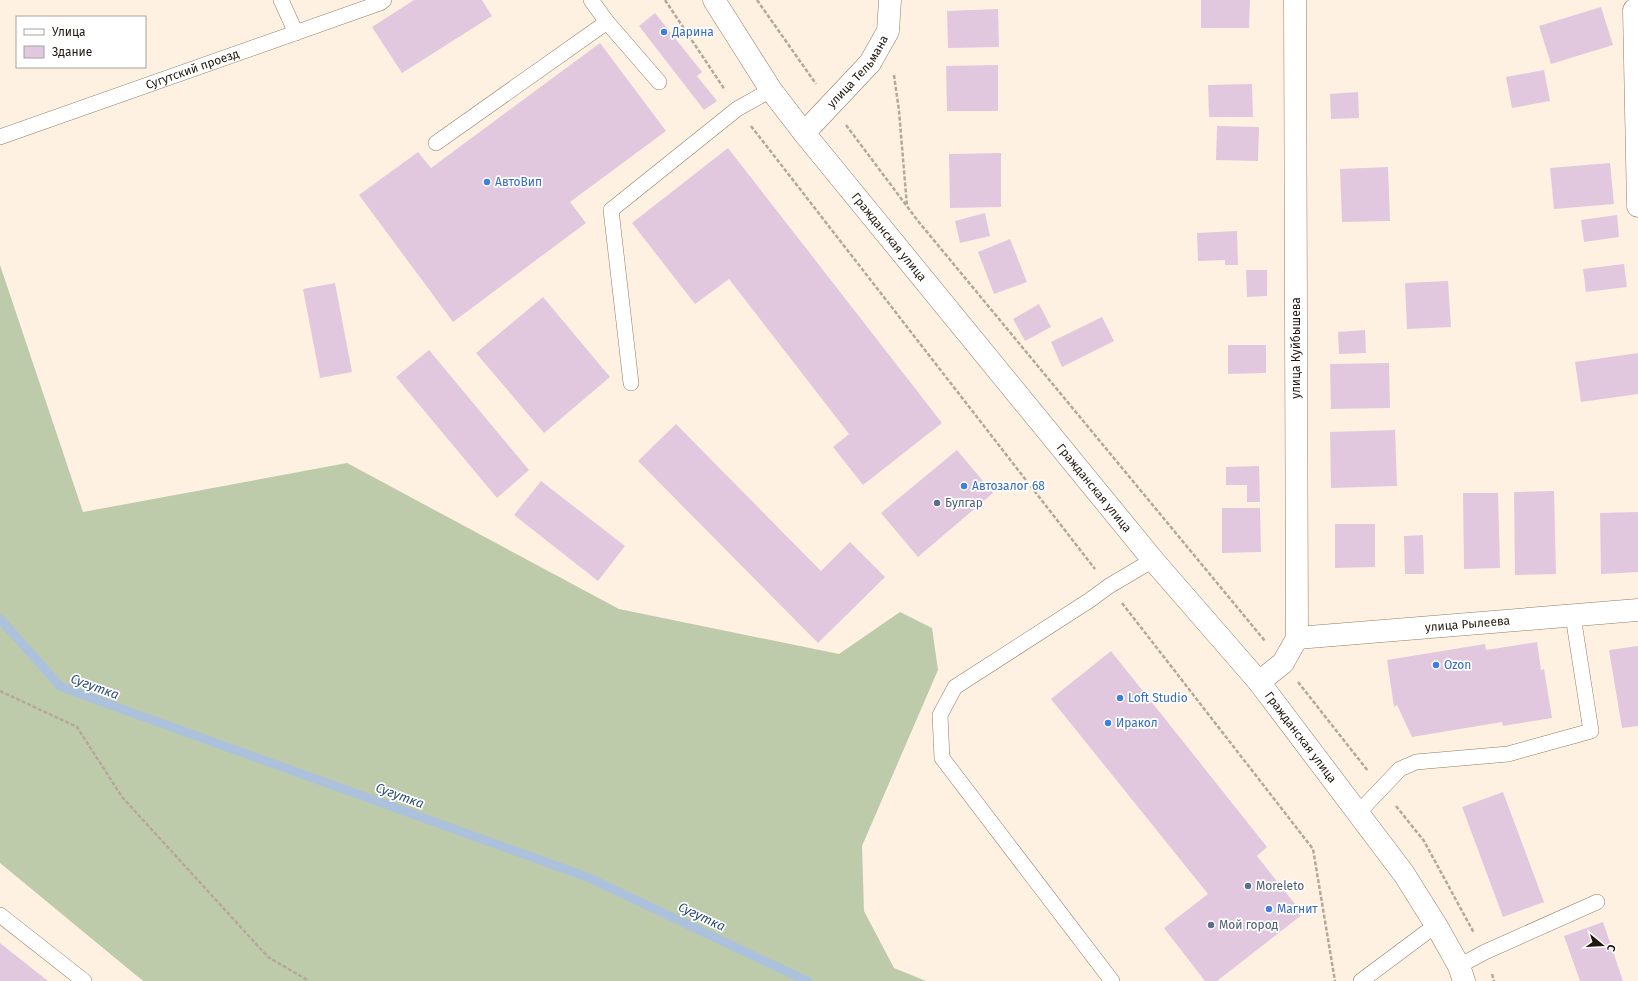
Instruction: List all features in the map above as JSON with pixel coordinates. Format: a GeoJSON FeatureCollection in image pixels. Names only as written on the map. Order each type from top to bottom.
{"type":"FeatureCollection","features":[{"type":"Feature","properties":{"kind":"street","name":"Гражданская улица"},"geometry":{"type":"LineString","coordinates":[[714,0],[771,90],[804,133],[1153,560],[1259,682],[1404,874],[1436,925],[1462,973]]}},
{"type":"Feature","properties":{"kind":"street","name":"улица Тельмана"},"geometry":{"type":"LineString","coordinates":[[804,133],[870,63],[888,31],[890,0]]}},
{"type":"Feature","properties":{"kind":"street","name":"улица Куйбышева"},"geometry":{"type":"LineString","coordinates":[[1259,682],[1283,663],[1297,638],[1295,0]]}},
{"type":"Feature","properties":{"kind":"street"},"geometry":{"type":"LineString","coordinates":[[1634,10],[1638,206]]}},
{"type":"Feature","properties":{"kind":"street","name":"улица Рылеева"},"geometry":{"type":"LineString","coordinates":[[1297,638],[1638,610]]}},
{"type":"Feature","properties":{"kind":"lane"},"geometry":{"type":"LineString","coordinates":[[281,0],[296,32]]}},
{"type":"Feature","properties":{"kind":"lane"},"geometry":{"type":"LineString","coordinates":[[591,0],[659,82]]}},
{"type":"Feature","properties":{"kind":"lane","name":"Сугутский проезд"},"geometry":{"type":"LineString","coordinates":[[0,137],[380,1]]}},
{"type":"Feature","properties":{"kind":"lane"},"geometry":{"type":"LineString","coordinates":[[436,143],[608,22]]}},
{"type":"Feature","properties":{"kind":"lane"},"geometry":{"type":"LineString","coordinates":[[631,383],[611,210],[737,109],[771,90]]}},
{"type":"Feature","properties":{"kind":"lane"},"geometry":{"type":"LineString","coordinates":[[1112,981],[942,758],[940,715],[955,687],[1090,600],[1108,586],[1153,560]]}},
{"type":"Feature","properties":{"kind":"lane"},"geometry":{"type":"LineString","coordinates":[[1358,813],[1381,787],[1400,769],[1416,762],[1508,754],[1591,731],[1573,616]]}},
{"type":"Feature","properties":{"kind":"lane"},"geometry":{"type":"LineString","coordinates":[[1462,973],[1485,952],[1597,902]]}},
{"type":"Feature","properties":{"kind":"lane"},"geometry":{"type":"LineString","coordinates":[[0,915],[84,981]]}},
{"type":"Feature","properties":{"kind":"lane"},"geometry":{"type":"LineString","coordinates":[[1361,981],[1436,925]]}},
{"type":"Feature","properties":{"kind":"path"},"geometry":{"type":"LineString","coordinates":[[665,0],[737,109],[1313,849],[1334,981]]}},
{"type":"Feature","properties":{"kind":"path"},"geometry":{"type":"LineString","coordinates":[[757,0],[831,106],[907,207],[1283,663],[1424,841],[1485,952],[1494,981]]}},
{"type":"Feature","properties":{"kind":"path"},"geometry":{"type":"LineString","coordinates":[[888,31],[899,111],[907,207]]}},
{"type":"Feature","properties":{"kind":"path"},"geometry":{"type":"LineString","coordinates":[[0,691],[77,727],[122,797],[268,957],[308,981]]}},
{"type":"Feature","properties":{"kind":"green space"},"geometry":{"type":"Polygon","coordinates":[[[0,265],[83,512],[347,463],[619,609],[839,654],[900,612],[932,628],[938,670],[862,846],[864,911],[894,968],[926,981],[143,981],[0,863],[0,265]]]}},
{"type":"Feature","properties":{"kind":"building"},"geometry":{"type":"Polygon","coordinates":[[[414,0],[482,0],[492,16],[402,73],[372,27],[414,0]]]}},
{"type":"Feature","properties":{"kind":"building"},"geometry":{"type":"Polygon","coordinates":[[[1201,0],[1250,0],[1249,28],[1201,28],[1201,0]]]}},
{"type":"Feature","properties":{"kind":"building"},"geometry":{"type":"Polygon","coordinates":[[[1601,7],[1613,45],[1551,64],[1539,26],[1601,7]]]}},
{"type":"Feature","properties":{"kind":"building"},"geometry":{"type":"Polygon","coordinates":[[[998,9],[999,47],[948,48],[947,11],[998,9]]]}},
{"type":"Feature","properties":{"kind":"building"},"geometry":{"type":"Polygon","coordinates":[[[655,13],[702,72],[697,76],[717,101],[704,110],[639,26],[655,13]]]}},
{"type":"Feature","properties":{"kind":"building","name":"АвтоВип"},"geometry":{"type":"Polygon","coordinates":[[[600,43],[666,131],[570,202],[586,223],[453,322],[359,195],[418,152],[431,168],[600,43]]]}},
{"type":"Feature","properties":{"kind":"building"},"geometry":{"type":"Polygon","coordinates":[[[998,65],[998,111],[947,111],[946,66],[998,65]]]}},
{"type":"Feature","properties":{"kind":"building"},"geometry":{"type":"Polygon","coordinates":[[[1544,70],[1550,101],[1512,108],[1506,77],[1544,70]]]}},
{"type":"Feature","properties":{"kind":"building"},"geometry":{"type":"Polygon","coordinates":[[[1252,84],[1253,117],[1209,117],[1208,85],[1252,84]]]}},
{"type":"Feature","properties":{"kind":"building"},"geometry":{"type":"Polygon","coordinates":[[[1358,92],[1359,118],[1331,119],[1330,94],[1358,92]]]}},
{"type":"Feature","properties":{"kind":"building"},"geometry":{"type":"Polygon","coordinates":[[[1217,126],[1259,127],[1258,161],[1216,160],[1217,126]]]}},
{"type":"Feature","properties":{"kind":"building"},"geometry":{"type":"Polygon","coordinates":[[[728,148],[942,423],[863,485],[833,447],[849,434],[729,279],[695,304],[632,223],[728,148]]]}},
{"type":"Feature","properties":{"kind":"building"},"geometry":{"type":"Polygon","coordinates":[[[1001,153],[1001,207],[950,208],[949,154],[1001,153]]]}},
{"type":"Feature","properties":{"kind":"building"},"geometry":{"type":"Polygon","coordinates":[[[1610,163],[1614,204],[1554,209],[1550,168],[1610,163]]]}},
{"type":"Feature","properties":{"kind":"building"},"geometry":{"type":"Polygon","coordinates":[[[1388,167],[1390,221],[1342,222],[1340,169],[1388,167]]]}},
{"type":"Feature","properties":{"kind":"building"},"geometry":{"type":"Polygon","coordinates":[[[985,213],[990,236],[960,243],[955,221],[985,213]]]}},
{"type":"Feature","properties":{"kind":"building"},"geometry":{"type":"Polygon","coordinates":[[[1617,215],[1619,237],[1584,242],[1581,220],[1617,215]]]}},
{"type":"Feature","properties":{"kind":"building"},"geometry":{"type":"Polygon","coordinates":[[[1237,231],[1238,265],[1225,265],[1225,260],[1198,261],[1197,233],[1237,231]]]}},
{"type":"Feature","properties":{"kind":"building"},"geometry":{"type":"Polygon","coordinates":[[[1010,239],[1027,282],[994,294],[978,252],[1010,239]]]}},
{"type":"Feature","properties":{"kind":"building"},"geometry":{"type":"Polygon","coordinates":[[[1624,264],[1627,287],[1586,292],[1583,269],[1624,264]]]}},
{"type":"Feature","properties":{"kind":"building"},"geometry":{"type":"Polygon","coordinates":[[[1246,270],[1267,270],[1267,296],[1247,297],[1246,270]]]}},
{"type":"Feature","properties":{"kind":"building"},"geometry":{"type":"Polygon","coordinates":[[[1448,281],[1451,327],[1407,329],[1405,283],[1448,281]]]}},
{"type":"Feature","properties":{"kind":"building"},"geometry":{"type":"Polygon","coordinates":[[[335,283],[352,372],[320,378],[303,289],[335,283]]]}},
{"type":"Feature","properties":{"kind":"building"},"geometry":{"type":"Polygon","coordinates":[[[543,297],[610,377],[544,433],[476,353],[543,297]]]}},
{"type":"Feature","properties":{"kind":"building"},"geometry":{"type":"Polygon","coordinates":[[[1039,304],[1051,327],[1025,341],[1013,319],[1039,304]]]}},
{"type":"Feature","properties":{"kind":"building"},"geometry":{"type":"Polygon","coordinates":[[[1102,317],[1114,341],[1062,367],[1051,342],[1102,317]]]}},
{"type":"Feature","properties":{"kind":"building"},"geometry":{"type":"Polygon","coordinates":[[[1365,330],[1366,353],[1339,354],[1338,332],[1365,330]]]}},
{"type":"Feature","properties":{"kind":"building"},"geometry":{"type":"Polygon","coordinates":[[[1228,345],[1266,345],[1266,373],[1228,374],[1228,345]]]}},
{"type":"Feature","properties":{"kind":"building"},"geometry":{"type":"Polygon","coordinates":[[[429,350],[529,470],[497,498],[396,377],[429,350]]]}},
{"type":"Feature","properties":{"kind":"building"},"geometry":{"type":"Polygon","coordinates":[[[1638,353],[1638,394],[1581,402],[1575,362],[1638,353]]]}},
{"type":"Feature","properties":{"kind":"building"},"geometry":{"type":"Polygon","coordinates":[[[1389,363],[1390,408],[1331,409],[1330,364],[1389,363]]]}},
{"type":"Feature","properties":{"kind":"building"},"geometry":{"type":"Polygon","coordinates":[[[676,424],[821,571],[850,542],[885,577],[818,643],[638,461],[676,424]]]}},
{"type":"Feature","properties":{"kind":"building"},"geometry":{"type":"Polygon","coordinates":[[[1395,430],[1397,486],[1331,488],[1330,432],[1395,430]]]}},
{"type":"Feature","properties":{"kind":"building","name":"Булгар"},"geometry":{"type":"Polygon","coordinates":[[[957,450],[993,493],[918,557],[881,513],[957,450]]]}},
{"type":"Feature","properties":{"kind":"building"},"geometry":{"type":"Polygon","coordinates":[[[1259,466],[1260,502],[1247,502],[1247,485],[1226,485],[1226,467],[1259,466]]]}},
{"type":"Feature","properties":{"kind":"building"},"geometry":{"type":"Polygon","coordinates":[[[541,481],[625,546],[598,581],[514,515],[541,481]]]}},
{"type":"Feature","properties":{"kind":"building"},"geometry":{"type":"Polygon","coordinates":[[[1554,491],[1556,574],[1515,575],[1514,492],[1554,491]]]}},
{"type":"Feature","properties":{"kind":"building"},"geometry":{"type":"Polygon","coordinates":[[[1463,493],[1498,493],[1500,568],[1464,569],[1463,493]]]}},
{"type":"Feature","properties":{"kind":"building"},"geometry":{"type":"Polygon","coordinates":[[[1222,508],[1260,508],[1261,552],[1222,553],[1222,508]]]}},
{"type":"Feature","properties":{"kind":"building"},"geometry":{"type":"Polygon","coordinates":[[[1638,512],[1638,572],[1601,574],[1600,513],[1638,512]]]}},
{"type":"Feature","properties":{"kind":"building"},"geometry":{"type":"Polygon","coordinates":[[[1335,524],[1375,524],[1375,567],[1335,568],[1335,524]]]}},
{"type":"Feature","properties":{"kind":"building"},"geometry":{"type":"Polygon","coordinates":[[[1423,535],[1424,574],[1405,574],[1404,536],[1423,535]]]}},
{"type":"Feature","properties":{"kind":"building"},"geometry":{"type":"Polygon","coordinates":[[[1537,642],[1541,670],[1544,669],[1552,718],[1503,726],[1502,722],[1412,737],[1397,705],[1394,707],[1387,660],[1485,644],[1486,650],[1537,642]]]}},
{"type":"Feature","properties":{"kind":"building"},"geometry":{"type":"Polygon","coordinates":[[[1638,646],[1638,726],[1622,728],[1609,650],[1638,646]]]}},
{"type":"Feature","properties":{"kind":"building"},"geometry":{"type":"Polygon","coordinates":[[[1111,651],[1267,847],[1257,856],[1303,914],[1217,981],[1205,981],[1164,928],[1208,894],[1051,699],[1111,651]]]}},
{"type":"Feature","properties":{"kind":"building"},"geometry":{"type":"Polygon","coordinates":[[[1503,792],[1544,902],[1503,917],[1462,807],[1503,792]]]}},
{"type":"Feature","properties":{"kind":"building"},"geometry":{"type":"Polygon","coordinates":[[[1603,922],[1623,981],[1580,981],[1564,936],[1603,922]]]}},
{"type":"Feature","properties":{"kind":"building"},"geometry":{"type":"Polygon","coordinates":[[[0,943],[48,981],[0,981],[0,943]]]}},
{"type":"Feature","properties":{"kind":"waterway","name":"Сугутка"},"geometry":{"type":"LineString","coordinates":[[0,619],[61,687],[587,877],[807,981]]}},
{"type":"Feature","properties":{"kind":"place","name":"Дарина"},"geometry":{"type":"Point","coordinates":[664,32]}},
{"type":"Feature","properties":{"kind":"place","name":"АвтоВип"},"geometry":{"type":"Point","coordinates":[487,182]}},
{"type":"Feature","properties":{"kind":"place","name":"Автозалог 68"},"geometry":{"type":"Point","coordinates":[964,486]}},
{"type":"Feature","properties":{"kind":"place","name":"Булгар"},"geometry":{"type":"Point","coordinates":[937,503]}},
{"type":"Feature","properties":{"kind":"place","name":"Ozon"},"geometry":{"type":"Point","coordinates":[1436,665]}},
{"type":"Feature","properties":{"kind":"place","name":"Loft Studio"},"geometry":{"type":"Point","coordinates":[1120,698]}},
{"type":"Feature","properties":{"kind":"place","name":"Иракол"},"geometry":{"type":"Point","coordinates":[1108,723]}},
{"type":"Feature","properties":{"kind":"place","name":"Moreleto"},"geometry":{"type":"Point","coordinates":[1248,886]}},
{"type":"Feature","properties":{"kind":"place","name":"Магнит"},"geometry":{"type":"Point","coordinates":[1269,909]}},
{"type":"Feature","properties":{"kind":"place","name":"Мой город"},"geometry":{"type":"Point","coordinates":[1211,925]}}]}
